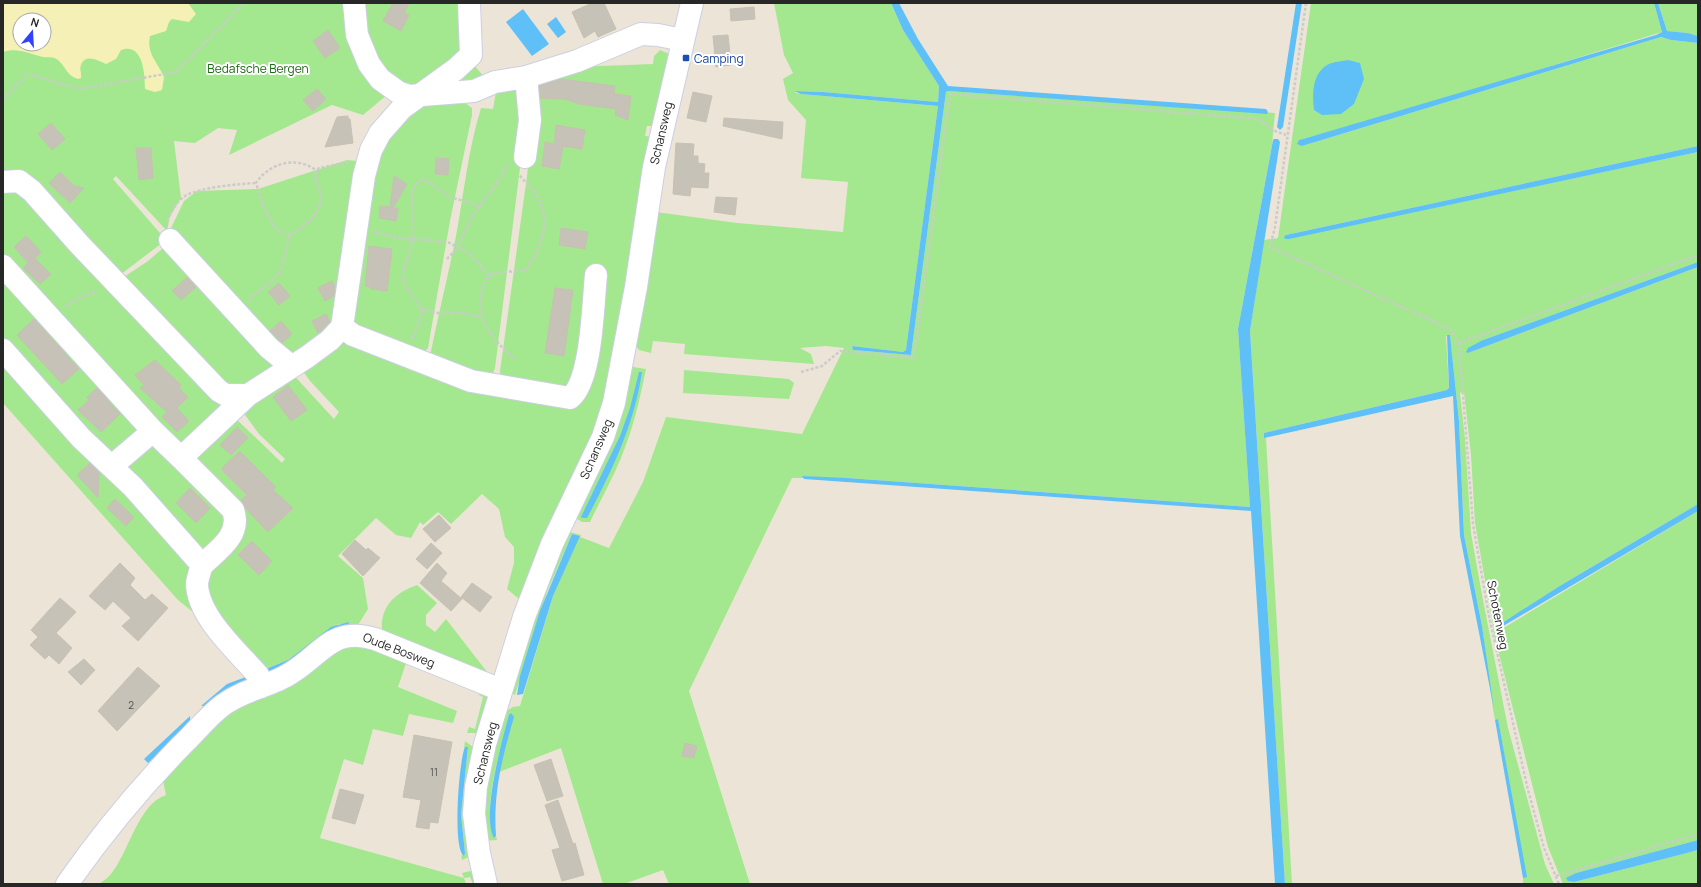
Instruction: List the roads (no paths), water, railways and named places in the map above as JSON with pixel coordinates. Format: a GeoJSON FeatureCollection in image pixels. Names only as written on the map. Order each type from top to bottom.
{"type":"FeatureCollection","features":[{"type":"Feature","properties":{"kind":"street"},"geometry":{"type":"LineString","coordinates":[[354,3],[358,35],[373,69],[380,79],[398,92],[409,96],[474,91],[495,82],[526,77],[577,61],[641,34],[658,34],[683,40]]}},
{"type":"Feature","properties":{"kind":"street"},"geometry":{"type":"LineString","coordinates":[[181,458],[248,395],[330,340],[342,328],[364,176],[370,154],[380,133],[402,108],[456,69],[471,55],[469,3]]}},
{"type":"Feature","properties":{"kind":"street","name":"Schansweg"},"geometry":{"type":"LineString","coordinates":[[486,884],[476,833],[474,814],[476,787],[485,744],[524,617],[552,544],[603,437],[614,403],[636,287],[654,167],[692,3]]}},
{"type":"Feature","properties":{"kind":"street"},"geometry":{"type":"LineString","coordinates":[[518,164],[530,120],[526,77]]}},
{"type":"Feature","properties":{"kind":"street"},"geometry":{"type":"LineString","coordinates":[[3,182],[19,181],[27,186],[219,392],[226,395],[235,396],[248,395]]}},
{"type":"Feature","properties":{"kind":"street"},"geometry":{"type":"LineString","coordinates":[[170,240],[269,348],[292,366]]}},
{"type":"Feature","properties":{"kind":"street"},"geometry":{"type":"LineString","coordinates":[[3,266],[153,431],[233,510],[236,518],[236,524],[232,536],[202,565],[197,585],[200,598],[208,617],[258,675],[261,687]]}},
{"type":"Feature","properties":{"kind":"street"},"geometry":{"type":"LineString","coordinates":[[342,328],[353,335],[471,380],[570,398],[576,393],[582,382],[587,363],[596,275]]}},
{"type":"Feature","properties":{"kind":"street"},"geometry":{"type":"LineString","coordinates":[[3,350],[81,438],[133,487],[202,565]]}},
{"type":"Feature","properties":{"kind":"street"},"geometry":{"type":"LineString","coordinates":[[112,466],[153,431]]}},
{"type":"Feature","properties":{"kind":"street","name":"Oude Bosweg"},"geometry":{"type":"LineString","coordinates":[[67,884],[97,841],[150,778],[222,705],[241,693],[261,687],[286,676],[306,664],[335,640],[344,636],[360,634],[501,690]]}},
{"type":"Feature","properties":{"kind":"water"},"geometry":{"type":"Polygon","coordinates":[[[891,3],[899,3],[918,39],[948,86],[1266,109],[1268,112],[1267,114],[946,92],[911,355],[853,350],[852,346],[903,352],[906,350],[938,106],[801,94],[794,91],[823,92],[938,102],[939,86],[903,30],[891,3]]]}},
{"type":"Feature","properties":{"kind":"water"},"geometry":{"type":"Polygon","coordinates":[[[1296,3],[1302,3],[1283,127],[1280,130],[1277,127],[1296,3]]]}},
{"type":"Feature","properties":{"kind":"water"},"geometry":{"type":"Polygon","coordinates":[[[1654,3],[1658,3],[1667,31],[1688,33],[1698,36],[1698,43],[1671,40],[1661,37],[1302,146],[1297,144],[1299,140],[1656,35],[1662,32],[1654,3]]]}},
{"type":"Feature","properties":{"kind":"water"},"geometry":{"type":"Polygon","coordinates":[[[523,9],[549,44],[532,56],[506,22],[523,9]]]}},
{"type":"Feature","properties":{"kind":"water"},"geometry":{"type":"Polygon","coordinates":[[[556,17],[566,32],[558,38],[547,24],[556,17]]]}},
{"type":"Feature","properties":{"kind":"water"},"geometry":{"type":"Polygon","coordinates":[[[1348,60],[1360,63],[1364,79],[1354,104],[1341,114],[1322,115],[1314,110],[1313,91],[1316,78],[1319,72],[1329,64],[1348,60]]]}},
{"type":"Feature","properties":{"kind":"water"},"geometry":{"type":"Polygon","coordinates":[[[1274,139],[1278,139],[1280,142],[1250,331],[1285,884],[1275,884],[1251,511],[804,479],[802,476],[1250,507],[1238,329],[1274,139]]]}},
{"type":"Feature","properties":{"kind":"water"},"geometry":{"type":"Polygon","coordinates":[[[1698,146],[1698,152],[1289,239],[1285,239],[1284,237],[1286,235],[1698,146]]]}},
{"type":"Feature","properties":{"kind":"water"},"geometry":{"type":"Polygon","coordinates":[[[1698,262],[1698,267],[1468,353],[1466,352],[1468,348],[1483,340],[1698,262]]]}},
{"type":"Feature","properties":{"kind":"water"},"geometry":{"type":"Polygon","coordinates":[[[1447,335],[1450,335],[1459,421],[1464,535],[1482,626],[1494,709],[1460,536],[1453,396],[1264,438],[1264,433],[1447,390],[1449,388],[1447,335]]]}},
{"type":"Feature","properties":{"kind":"water"},"geometry":{"type":"Polygon","coordinates":[[[639,372],[642,372],[634,411],[628,429],[605,483],[587,518],[583,518],[581,517],[620,436],[630,408],[639,372]]]}},
{"type":"Feature","properties":{"kind":"water"},"geometry":{"type":"Polygon","coordinates":[[[1698,504],[1698,511],[1498,629],[1499,625],[1558,587],[1698,504]]]}},
{"type":"Feature","properties":{"kind":"water"},"geometry":{"type":"Polygon","coordinates":[[[572,534],[580,536],[553,596],[523,694],[517,695],[520,676],[540,611],[572,534]]]}},
{"type":"Feature","properties":{"kind":"water"},"geometry":{"type":"Polygon","coordinates":[[[349,622],[348,625],[332,630],[289,663],[266,675],[263,670],[288,660],[331,627],[349,622]]]}},
{"type":"Feature","properties":{"kind":"water"},"geometry":{"type":"Polygon","coordinates":[[[251,675],[252,678],[228,688],[207,706],[201,706],[227,684],[251,675]]]}},
{"type":"Feature","properties":{"kind":"water"},"geometry":{"type":"Polygon","coordinates":[[[511,713],[514,717],[499,776],[495,820],[496,836],[494,838],[491,827],[490,813],[491,796],[502,742],[509,715],[511,713]]]}},
{"type":"Feature","properties":{"kind":"water"},"geometry":{"type":"Polygon","coordinates":[[[190,716],[190,724],[148,763],[144,759],[190,716]]]}},
{"type":"Feature","properties":{"kind":"water"},"geometry":{"type":"Polygon","coordinates":[[[1498,719],[1527,877],[1523,878],[1495,720],[1498,719]]]}},
{"type":"Feature","properties":{"kind":"water"},"geometry":{"type":"Polygon","coordinates":[[[465,747],[468,747],[461,815],[465,853],[464,856],[460,850],[457,822],[459,785],[465,747]]]}},
{"type":"Feature","properties":{"kind":"water"},"geometry":{"type":"Polygon","coordinates":[[[1698,840],[1698,850],[1574,882],[1568,881],[1566,878],[1576,873],[1698,840]]]}},
{"type":"Feature","properties":{"kind":"place","name":"Camping"},"geometry":{"type":"Point","coordinates":[686,58]}},
{"type":"Feature","properties":{"kind":"park label","name":"Bedafsche Bergen"},"geometry":{"type":"Point","coordinates":[258,68]}}]}
